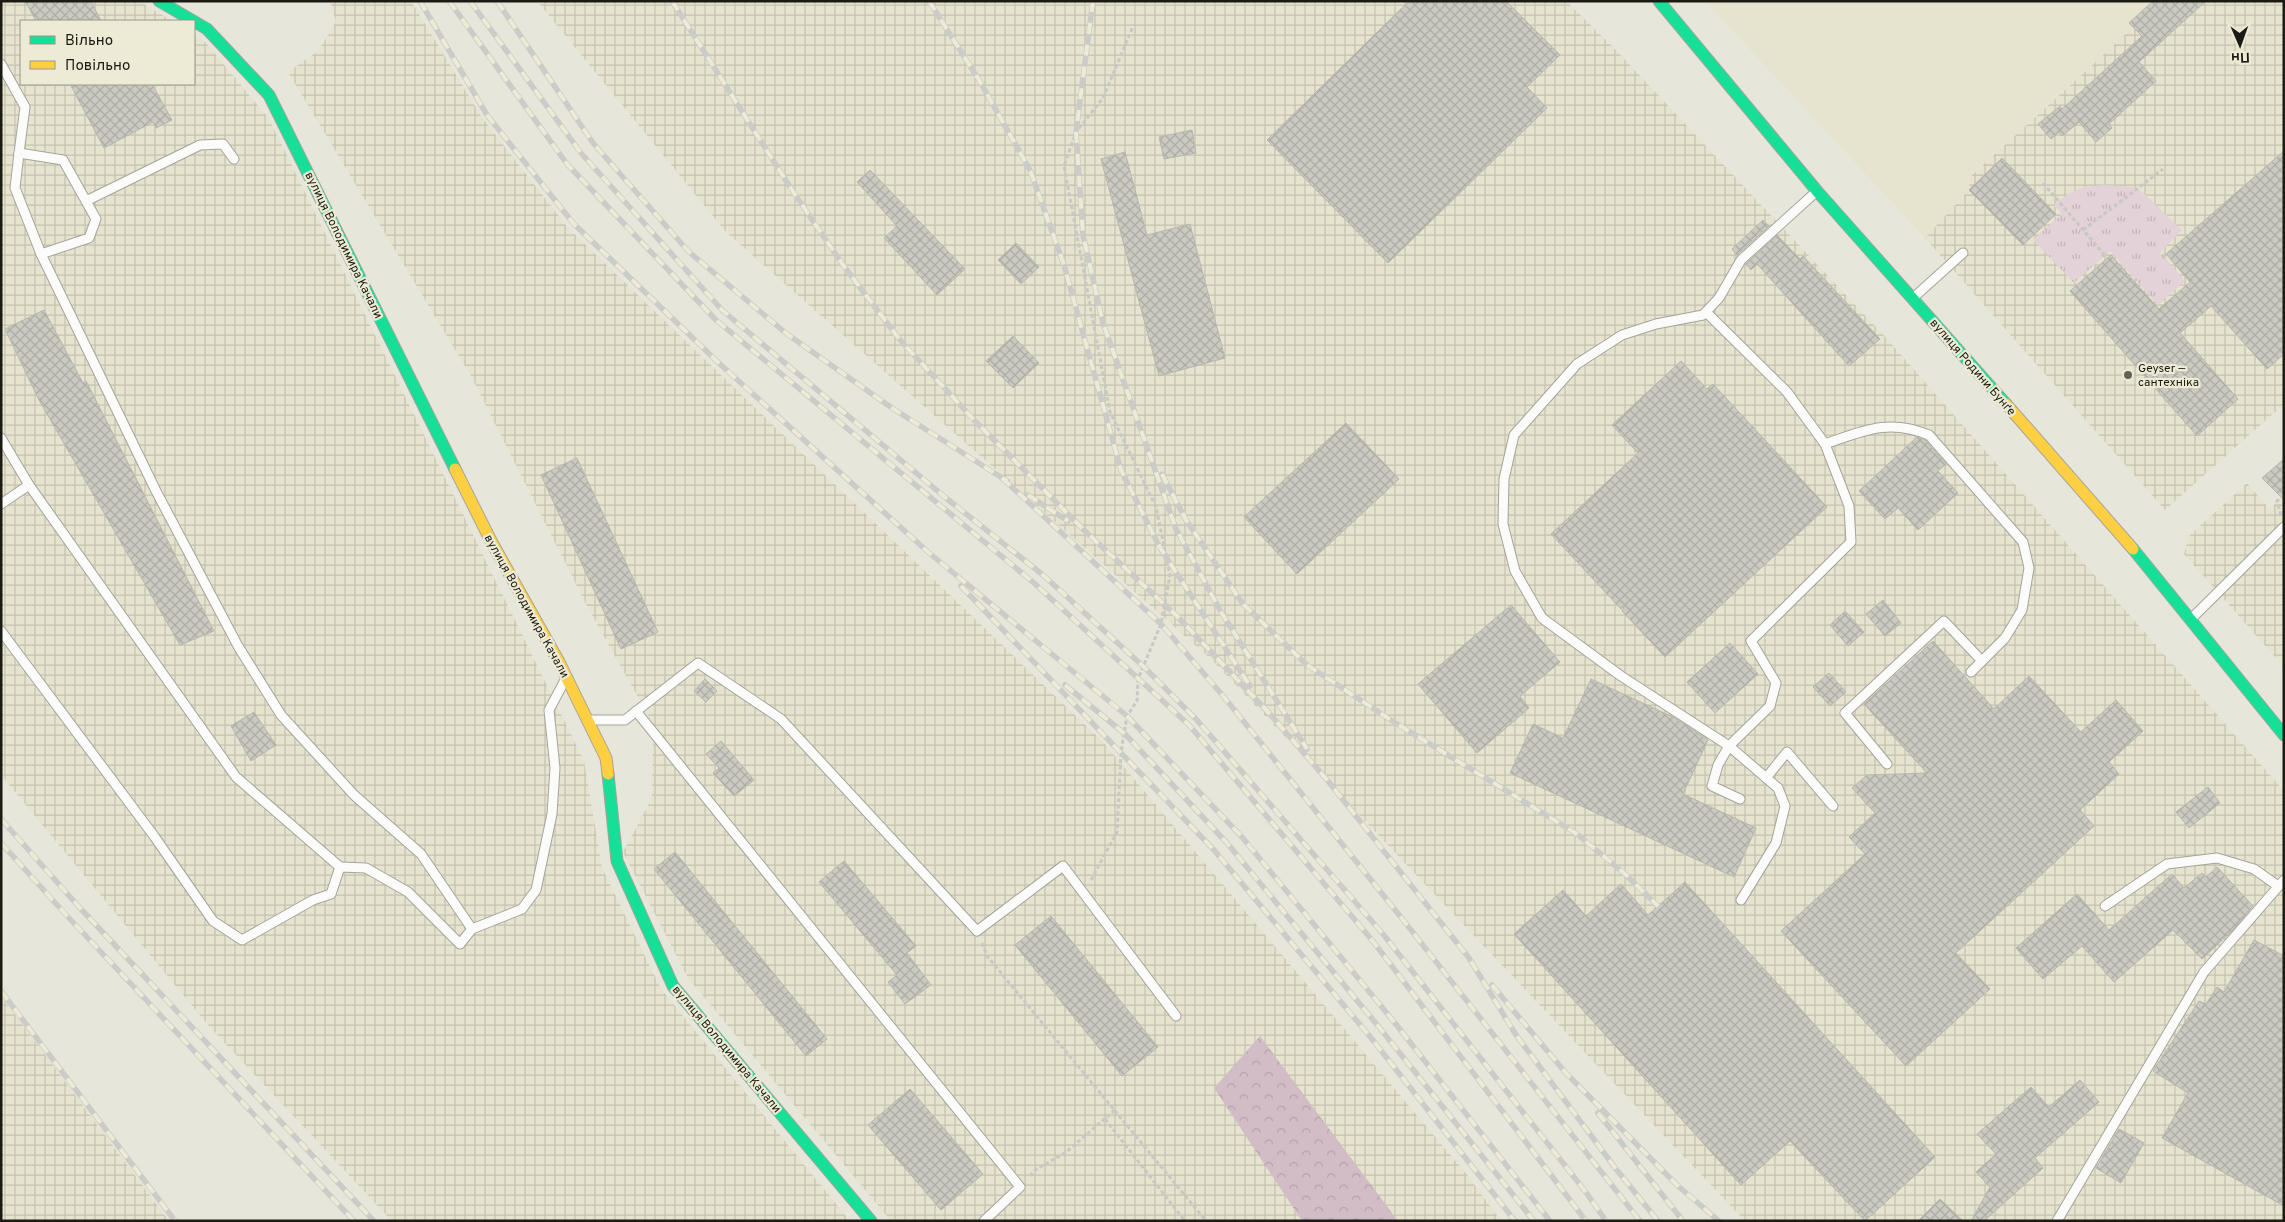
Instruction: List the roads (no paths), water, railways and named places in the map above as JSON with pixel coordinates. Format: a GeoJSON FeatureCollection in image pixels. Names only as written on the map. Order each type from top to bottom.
{"type":"FeatureCollection","features":[{"type":"Feature","properties":{"kind":"street","name":"вулиця Володимира Качали"},"geometry":{"type":"LineString","coordinates":[[159,1],[192,20]]}},
{"type":"Feature","properties":{"kind":"street","name":"вулиця Родини Бунґе"},"geometry":{"type":"LineString","coordinates":[[1659,1],[1817,191],[2116,528],[2284,735]]}},
{"type":"Feature","properties":{"kind":"street","name":"вулиця Володимира Качали"},"geometry":{"type":"LineString","coordinates":[[195,22],[207,29],[269,95],[491,541],[566,678],[606,758],[617,861],[673,986],[871,1221]]}},
{"type":"Feature","properties":{"kind":"lane"},"geometry":{"type":"LineString","coordinates":[[1,64],[25,107],[15,188],[41,254],[156,491],[238,646],[281,715],[354,794],[421,854],[472,929]]}},
{"type":"Feature","properties":{"kind":"lane"},"geometry":{"type":"LineString","coordinates":[[86,201],[200,145],[223,144],[234,159]]}},
{"type":"Feature","properties":{"kind":"lane"},"geometry":{"type":"LineString","coordinates":[[19,153],[63,160],[96,219],[88,238],[41,254]]}},
{"type":"Feature","properties":{"kind":"lane"},"geometry":{"type":"LineString","coordinates":[[1741,900],[1776,843],[1785,806],[1778,788],[1729,746],[1621,676],[1542,618],[1515,572],[1503,524],[1504,479],[1514,435],[1577,364],[1622,335],[1656,324],[1703,315],[1719,298],[1741,260],[1817,191]]}},
{"type":"Feature","properties":{"kind":"lane"},"geometry":{"type":"LineString","coordinates":[[1912,298],[1963,253]]}},
{"type":"Feature","properties":{"kind":"lane"},"geometry":{"type":"LineString","coordinates":[[1706,312],[1787,392],[1824,444],[1849,506],[1851,542],[1751,641],[1776,683],[1770,706],[1729,746],[1718,765],[1712,786],[1740,799]]}},
{"type":"Feature","properties":{"kind":"lane"},"geometry":{"type":"LineString","coordinates":[[1824,444],[1880,426],[1912,428],[1928,435],[2023,542],[2029,568],[2022,610],[2004,638],[1971,672]]}},
{"type":"Feature","properties":{"kind":"lane"},"geometry":{"type":"LineString","coordinates":[[1,438],[30,485],[236,777],[340,867],[366,868],[408,892],[460,944],[472,929],[522,909],[536,890],[552,814],[555,768],[549,710],[566,678]]}},
{"type":"Feature","properties":{"kind":"lane"},"geometry":{"type":"LineString","coordinates":[[1,504],[30,485]]}},
{"type":"Feature","properties":{"kind":"lane"},"geometry":{"type":"LineString","coordinates":[[2191,619],[2284,527]]}},
{"type":"Feature","properties":{"kind":"lane"},"geometry":{"type":"LineString","coordinates":[[1887,764],[1845,713],[1944,621],[1982,661]]}},
{"type":"Feature","properties":{"kind":"lane"},"geometry":{"type":"LineString","coordinates":[[1,630],[148,828],[213,922],[242,940],[313,900],[331,894],[340,867]]}},
{"type":"Feature","properties":{"kind":"lane"},"geometry":{"type":"LineString","coordinates":[[587,720],[625,720],[698,663],[781,720],[977,930],[1063,866],[1176,1016]]}},
{"type":"Feature","properties":{"kind":"lane"},"geometry":{"type":"LineString","coordinates":[[636,712],[1020,1188],[984,1221]]}},
{"type":"Feature","properties":{"kind":"lane"},"geometry":{"type":"LineString","coordinates":[[1766,778],[1787,752],[1832,806]]}},
{"type":"Feature","properties":{"kind":"lane"},"geometry":{"type":"LineString","coordinates":[[2057,1221],[2204,972],[2281,883],[2254,869],[2217,858],[2167,864],[2105,906]]}},
{"type":"Feature","properties":{"kind":"railway"},"geometry":{"type":"LineString","coordinates":[[420,1],[487,115],[574,224],[721,365],[928,552],[1127,716],[1242,837],[1395,1023],[1550,1221]]}},
{"type":"Feature","properties":{"kind":"railway"},"geometry":{"type":"LineString","coordinates":[[449,1],[567,164],[716,320],[1034,583],[1189,725],[1372,940],[1586,1221]]}},
{"type":"Feature","properties":{"kind":"railway"},"geometry":{"type":"LineString","coordinates":[[470,1],[581,153],[723,311],[946,498],[1043,575],[1144,667],[1196,719],[1383,934],[1585,1191],[1606,1221]]}},
{"type":"Feature","properties":{"kind":"railway"},"geometry":{"type":"LineString","coordinates":[[497,1],[593,143],[689,252],[787,334],[892,408],[1007,481]]}},
{"type":"Feature","properties":{"kind":"railway"},"geometry":{"type":"LineString","coordinates":[[672,1],[790,187],[843,265],[900,340],[975,421],[1087,533],[1177,616],[1269,713],[1328,781],[1469,958],[1516,1035],[1616,1169],[1658,1221]]}},
{"type":"Feature","properties":{"kind":"railway"},"geometry":{"type":"LineString","coordinates":[[929,1],[979,80],[1030,170],[1064,265],[1121,470],[1159,546],[1250,686]]}},
{"type":"Feature","properties":{"kind":"railway"},"geometry":{"type":"LineString","coordinates":[[1093,1],[1076,132],[1083,235],[1103,323],[1176,529],[1221,612],[1307,749]]}},
{"type":"Feature","properties":{"kind":"railway"},"geometry":{"type":"LineString","coordinates":[[1162,474],[1186,520],[1243,604],[1307,665],[1394,722],[1577,834],[1625,874],[1658,906]]}},
{"type":"Feature","properties":{"kind":"railway"},"geometry":{"type":"LineString","coordinates":[[1002,478],[1161,624],[1224,697],[1400,916],[1640,1221]]}},
{"type":"Feature","properties":{"kind":"railway"},"geometry":{"type":"LineString","coordinates":[[1028,495],[1068,521]]}},
{"type":"Feature","properties":{"kind":"railway"},"geometry":{"type":"LineString","coordinates":[[961,586],[1214,850],[1372,1039],[1515,1221]]}},
{"type":"Feature","properties":{"kind":"railway"},"geometry":{"type":"LineString","coordinates":[[1065,685],[1125,734],[1227,843],[1383,1032],[1534,1221]]}},
{"type":"Feature","properties":{"kind":"railway"},"geometry":{"type":"LineString","coordinates":[[1,819],[80,908],[374,1221]]}},
{"type":"Feature","properties":{"kind":"railway"},"geometry":{"type":"LineString","coordinates":[[1,843],[354,1221]]}},
{"type":"Feature","properties":{"kind":"railway"},"geometry":{"type":"LineString","coordinates":[[1492,985],[1565,1072],[1678,1186],[1719,1221]]}},
{"type":"Feature","properties":{"kind":"railway"},"geometry":{"type":"LineString","coordinates":[[1,991],[175,1221]]}},
{"type":"Feature","properties":{"kind":"railway"},"geometry":{"type":"LineString","coordinates":[[1598,1113],[1683,1221]]}},
{"type":"Feature","properties":{"kind":"place","name":"Geyser — сантехніка"},"geometry":{"type":"Point","coordinates":[2128,375]}}]}
